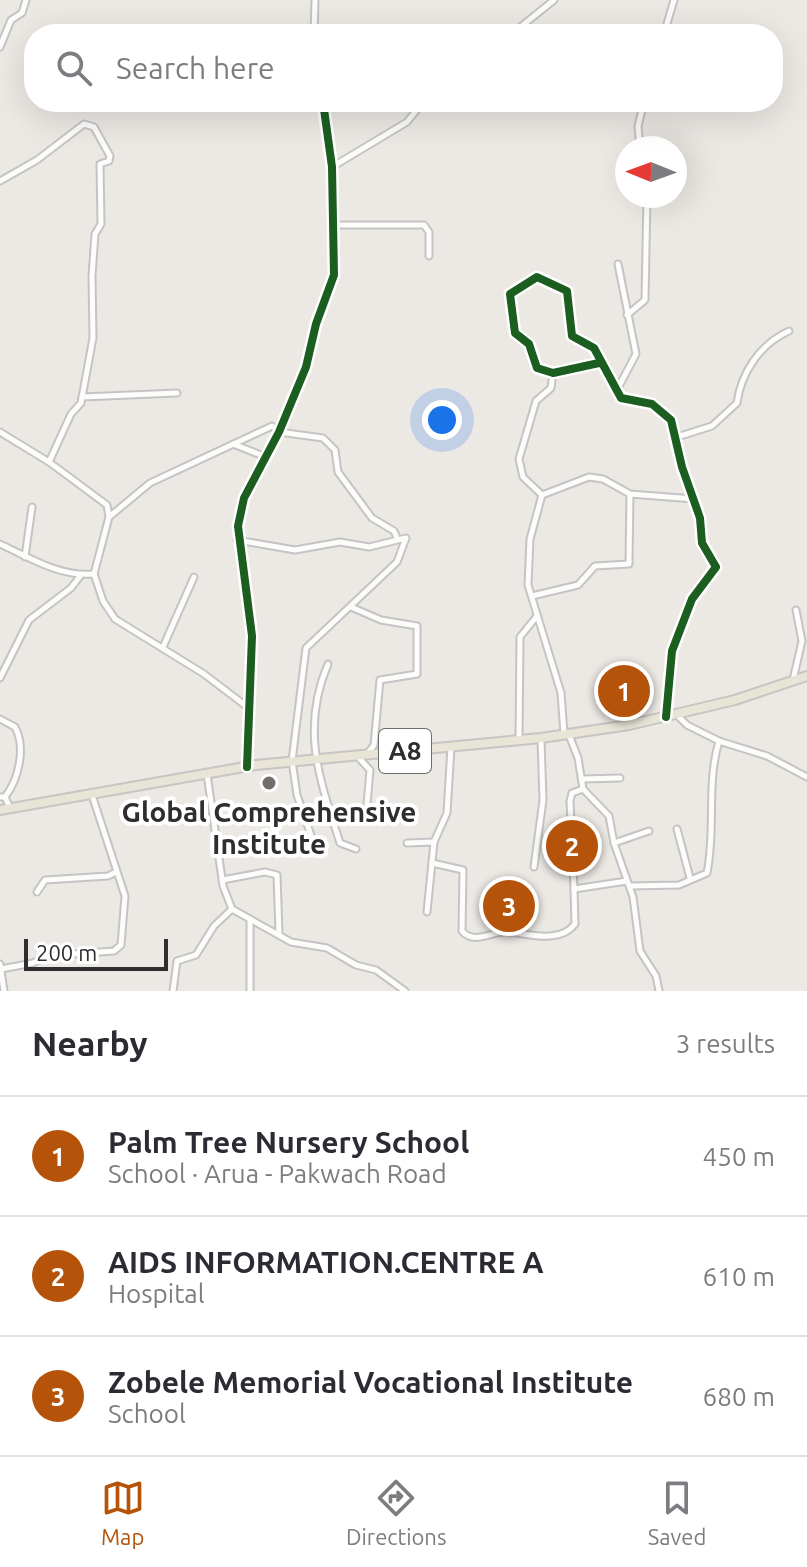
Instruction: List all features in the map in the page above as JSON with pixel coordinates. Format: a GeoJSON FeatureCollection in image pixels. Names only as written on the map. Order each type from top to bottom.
{"type":"FeatureCollection","features":[{"type":"Feature","properties":{"kind":"main road","name":"A8"},"geometry":{"type":"LineString","coordinates":[[5,809],[292,761],[567,735],[677,715],[807,676]]}},
{"type":"Feature","properties":{"kind":"street"},"geometry":{"type":"LineString","coordinates":[[0,47],[11,20],[22,13],[26,0]]}},
{"type":"Feature","properties":{"kind":"street"},"geometry":{"type":"LineString","coordinates":[[314,24],[315,0]]}},
{"type":"Feature","properties":{"kind":"street"},"geometry":{"type":"LineString","coordinates":[[524,24],[554,0]]}},
{"type":"Feature","properties":{"kind":"street"},"geometry":{"type":"LineString","coordinates":[[667,24],[674,0]]}},
{"type":"Feature","properties":{"kind":"street"},"geometry":{"type":"LineString","coordinates":[[247,767],[246,706],[252,632],[237,540],[244,498],[279,432],[306,367],[316,324],[334,275],[332,167],[324,112]]}},
{"type":"Feature","properties":{"kind":"street"},"geometry":{"type":"LineString","coordinates":[[332,167],[407,122],[415,112]]}},
{"type":"Feature","properties":{"kind":"street"},"geometry":{"type":"LineString","coordinates":[[639,136],[642,112]]}},
{"type":"Feature","properties":{"kind":"street"},"geometry":{"type":"LineString","coordinates":[[0,181],[37,160],[84,124],[94,127],[110,156],[109,161],[100,164],[101,224],[95,234],[92,276],[94,333],[82,397],[49,462]]}},
{"type":"Feature","properties":{"kind":"street"},"geometry":{"type":"LineString","coordinates":[[627,315],[645,300],[647,208]]}},
{"type":"Feature","properties":{"kind":"street"},"geometry":{"type":"LineString","coordinates":[[335,225],[424,225],[429,232],[429,256]]}},
{"type":"Feature","properties":{"kind":"street"},"geometry":{"type":"LineString","coordinates":[[616,391],[636,354],[618,264]]}},
{"type":"Feature","properties":{"kind":"street"},"geometry":{"type":"LineString","coordinates":[[599,363],[553,373],[534,365],[529,344],[515,333],[510,294],[534,278],[552,282],[570,294],[572,336],[594,348],[616,391],[627,400],[659,408],[671,420],[682,467],[694,499],[702,543],[716,568],[692,599],[672,651],[666,717]]}},
{"type":"Feature","properties":{"kind":"street"},"geometry":{"type":"LineString","coordinates":[[677,437],[712,426],[737,403],[739,382],[760,351],[789,331]]}},
{"type":"Feature","properties":{"kind":"street"},"geometry":{"type":"LineString","coordinates":[[542,495],[523,477],[519,459],[536,401],[551,388],[553,373]]}},
{"type":"Feature","properties":{"kind":"street"},"geometry":{"type":"LineString","coordinates":[[82,397],[177,393]]}},
{"type":"Feature","properties":{"kind":"street"},"geometry":{"type":"LineString","coordinates":[[109,517],[150,483],[271,426],[279,432],[323,438],[335,450],[338,472],[375,521],[394,531],[397,538]]}},
{"type":"Feature","properties":{"kind":"street"},"geometry":{"type":"LineString","coordinates":[[0,432],[49,462],[105,504],[109,517],[94,574],[103,601],[115,619],[163,647],[246,706]]}},
{"type":"Feature","properties":{"kind":"street"},"geometry":{"type":"LineString","coordinates":[[232,444],[266,457]]}},
{"type":"Feature","properties":{"kind":"street"},"geometry":{"type":"LineString","coordinates":[[542,495],[589,477],[603,479],[630,494],[694,499]]}},
{"type":"Feature","properties":{"kind":"street"},"geometry":{"type":"LineString","coordinates":[[532,596],[578,585],[595,566],[629,564],[630,494]]}},
{"type":"Feature","properties":{"kind":"street"},"geometry":{"type":"LineString","coordinates":[[542,495],[526,561],[532,596],[561,693],[567,735],[583,779],[583,789],[608,813],[614,843],[629,884],[640,951],[656,976],[659,991]]}},
{"type":"Feature","properties":{"kind":"street"},"geometry":{"type":"LineString","coordinates":[[25,557],[32,507]]}},
{"type":"Feature","properties":{"kind":"street"},"geometry":{"type":"LineString","coordinates":[[237,540],[295,550],[340,542],[369,547],[406,538],[400,559],[306,648],[292,761],[297,795],[314,844],[308,850]]}},
{"type":"Feature","properties":{"kind":"street"},"geometry":{"type":"LineString","coordinates":[[0,544],[25,557],[81,575],[94,574]]}},
{"type":"Feature","properties":{"kind":"street"},"geometry":{"type":"LineString","coordinates":[[0,678],[22,629],[71,588],[81,575]]}},
{"type":"Feature","properties":{"kind":"street"},"geometry":{"type":"LineString","coordinates":[[163,647],[194,577]]}},
{"type":"Feature","properties":{"kind":"street"},"geometry":{"type":"LineString","coordinates":[[351,607],[381,620],[417,626],[417,675],[380,680],[374,745],[362,755],[370,770],[367,804]]}},
{"type":"Feature","properties":{"kind":"street"},"geometry":{"type":"LineString","coordinates":[[792,680],[802,641],[796,610]]}},
{"type":"Feature","properties":{"kind":"street"},"geometry":{"type":"LineString","coordinates":[[519,740],[520,637],[537,616]]}},
{"type":"Feature","properties":{"kind":"street"},"geometry":{"type":"LineString","coordinates":[[328,664],[318,703],[314,759],[340,843],[356,849]]}},
{"type":"Feature","properties":{"kind":"street"},"geometry":{"type":"LineString","coordinates":[[677,715],[687,725],[719,741],[767,756],[807,777]]}},
{"type":"Feature","properties":{"kind":"street"},"geometry":{"type":"LineString","coordinates":[[0,719],[15,727],[21,747],[13,785],[2,797],[5,809]]}},
{"type":"Feature","properties":{"kind":"street"},"geometry":{"type":"LineString","coordinates":[[534,867],[543,800],[541,738]]}},
{"type":"Feature","properties":{"kind":"street"},"geometry":{"type":"LineString","coordinates":[[574,889],[629,884],[679,885],[707,873],[713,839],[711,770],[719,741]]}},
{"type":"Feature","properties":{"kind":"street"},"geometry":{"type":"LineString","coordinates":[[427,912],[434,842],[447,813],[451,747]]}},
{"type":"Feature","properties":{"kind":"street"},"geometry":{"type":"LineString","coordinates":[[207,774],[222,880],[232,909],[298,945],[327,948],[356,965],[371,968],[405,991]]}},
{"type":"Feature","properties":{"kind":"street"},"geometry":{"type":"LineString","coordinates":[[583,779],[620,778]]}},
{"type":"Feature","properties":{"kind":"street"},"geometry":{"type":"LineString","coordinates":[[432,863],[463,870],[464,935],[475,937],[505,932],[533,937],[564,933],[575,924],[574,830],[570,801],[572,793],[583,789]]}},
{"type":"Feature","properties":{"kind":"street"},"geometry":{"type":"LineString","coordinates":[[4,991],[0,967],[33,963],[45,956],[118,949],[126,915],[125,896],[92,794]]}},
{"type":"Feature","properties":{"kind":"street"},"geometry":{"type":"LineString","coordinates":[[677,829],[690,878]]}},
{"type":"Feature","properties":{"kind":"street"},"geometry":{"type":"LineString","coordinates":[[614,843],[649,831]]}},
{"type":"Feature","properties":{"kind":"street"},"geometry":{"type":"LineString","coordinates":[[407,843],[434,842]]}},
{"type":"Feature","properties":{"kind":"street"},"geometry":{"type":"LineString","coordinates":[[37,892],[45,880],[108,876],[116,871]]}},
{"type":"Feature","properties":{"kind":"street"},"geometry":{"type":"LineString","coordinates":[[222,880],[265,872],[277,875],[279,934]]}},
{"type":"Feature","properties":{"kind":"street"},"geometry":{"type":"LineString","coordinates":[[173,991],[177,960],[196,955],[214,926],[232,909]]}},
{"type":"Feature","properties":{"kind":"street"},"geometry":{"type":"LineString","coordinates":[[250,919],[250,991]]}},
{"type":"Feature","properties":{"kind":"cycle path"},"geometry":{"type":"LineString","coordinates":[[247,767],[252,636],[238,526],[244,498],[279,432],[306,367],[316,324],[334,275],[332,167],[324,112]]}},
{"type":"Feature","properties":{"kind":"cycle path"},"geometry":{"type":"LineString","coordinates":[[599,363],[553,373],[537,368],[529,344],[515,333],[510,294],[537,277],[567,291],[572,336],[594,348],[621,398],[652,404],[671,420],[682,467],[700,518],[702,543],[716,567],[692,599],[672,651],[666,717]]}},
{"type":"Feature","properties":{"kind":"place","name":"Palm Tree Nursery School"},"geometry":{"type":"Point","coordinates":[624,691]}},
{"type":"Feature","properties":{"kind":"place","name":"Global Comprehensive Institute"},"geometry":{"type":"Point","coordinates":[269,783]}},
{"type":"Feature","properties":{"kind":"place","name":"AIDS INFORMATION.CENTRE A"},"geometry":{"type":"Point","coordinates":[572,846]}},
{"type":"Feature","properties":{"kind":"place","name":"Zobele Memorial Vocational Institute"},"geometry":{"type":"Point","coordinates":[509,906]}}]}
